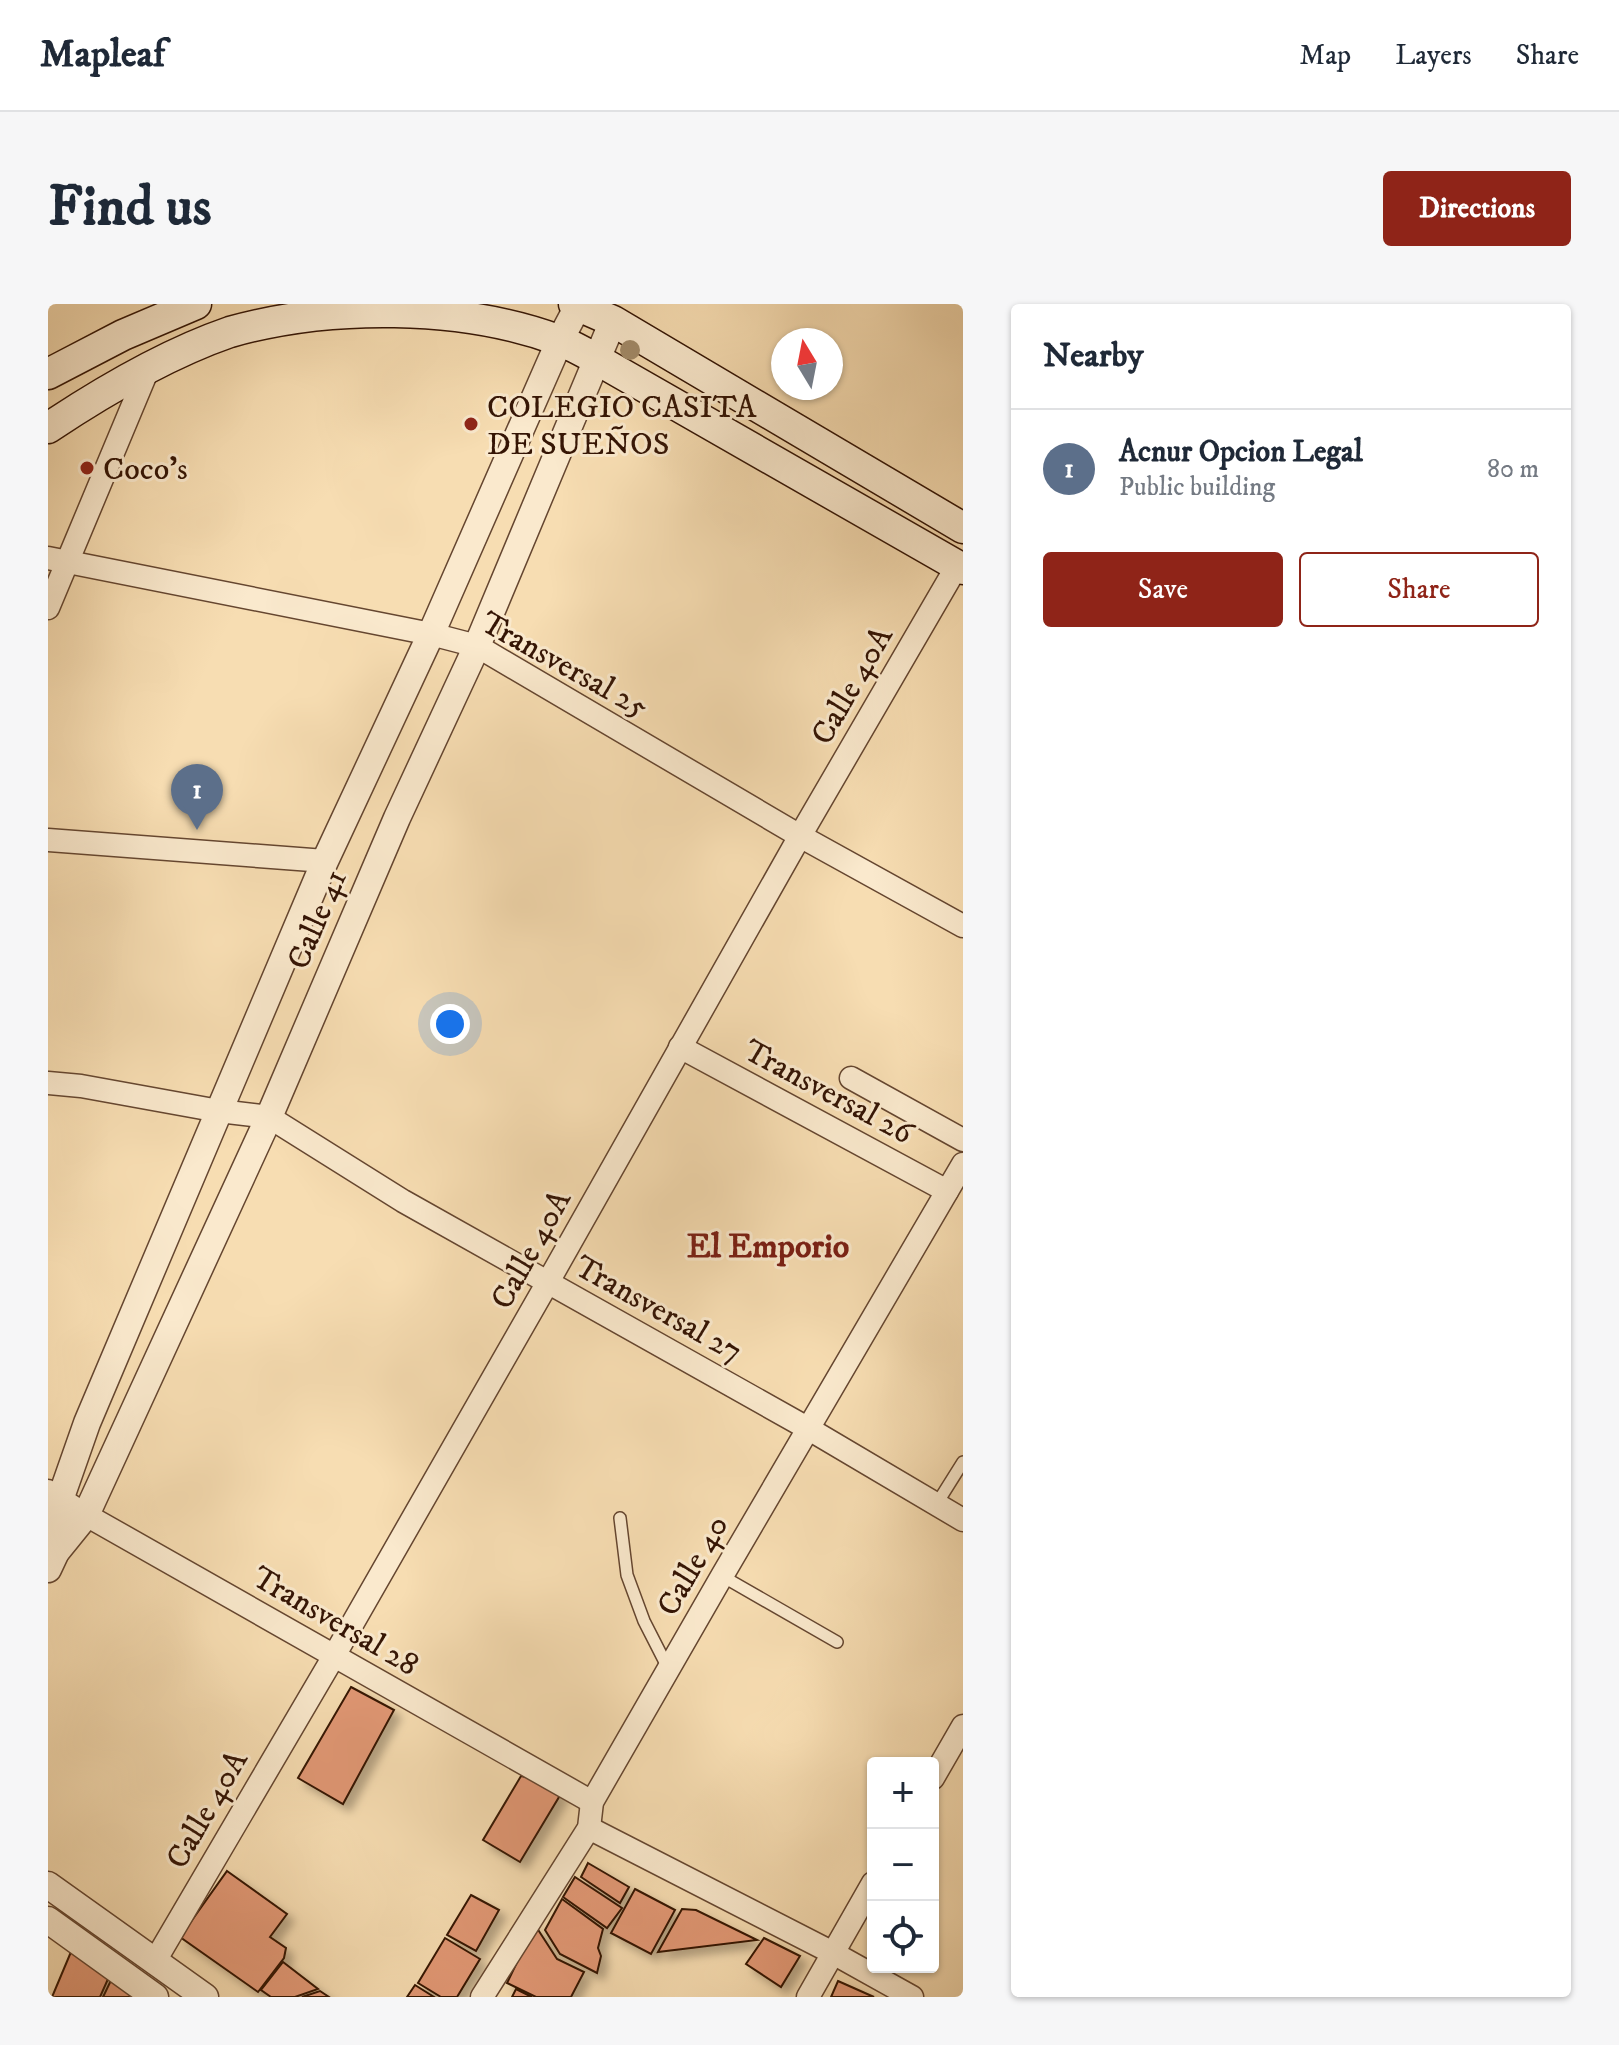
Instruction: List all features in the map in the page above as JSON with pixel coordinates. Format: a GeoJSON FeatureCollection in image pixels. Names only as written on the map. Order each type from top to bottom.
{"type":"FeatureCollection","features":[{"type":"Feature","properties":{"kind":"main road"},"geometry":{"type":"LineString","coordinates":[[48,374],[123,335],[196,304]]}},
{"type":"Feature","properties":{"kind":"main road"},"geometry":{"type":"LineString","coordinates":[[577,305],[617,313],[963,528]]}},
{"type":"Feature","properties":{"kind":"main road"},"geometry":{"type":"LineString","coordinates":[[48,428],[148,369],[229,332],[272,320],[360,309],[442,311],[522,328],[560,340],[960,567]]}},
{"type":"Feature","properties":{"kind":"street","name":"Calle 41"},"geometry":{"type":"LineString","coordinates":[[52,1560],[54,1496],[325,861],[431,634],[577,305]]}},
{"type":"Feature","properties":{"kind":"street","name":"Calle 41"},"geometry":{"type":"LineString","coordinates":[[52,1560],[86,1515],[269,1117],[397,818],[477,646],[617,313]]}},
{"type":"Feature","properties":{"kind":"street"},"geometry":{"type":"LineString","coordinates":[[48,608],[59,559],[148,369]]}},
{"type":"Feature","properties":{"kind":"street","name":"Transversal 25"},"geometry":{"type":"LineString","coordinates":[[59,559],[477,646],[800,836],[963,926]]}},
{"type":"Feature","properties":{"kind":"street","name":"Calle 40A"},"geometry":{"type":"LineString","coordinates":[[155,1961],[334,1656],[800,836],[960,567]]}},
{"type":"Feature","properties":{"kind":"street"},"geometry":{"type":"LineString","coordinates":[[48,840],[325,861]]}},
{"type":"Feature","properties":{"kind":"street","name":"Transversal 26"},"geometry":{"type":"LineString","coordinates":[[680,1047],[947,1191]]}},
{"type":"Feature","properties":{"kind":"street"},"geometry":{"type":"LineString","coordinates":[[851,1078],[963,1140]]}},
{"type":"Feature","properties":{"kind":"street","name":"Transversal 27"},"geometry":{"type":"LineString","coordinates":[[48,1083],[269,1117],[403,1201],[809,1429],[963,1520]]}},
{"type":"Feature","properties":{"kind":"street","name":"Calle 40"},"geometry":{"type":"LineString","coordinates":[[482,1997],[589,1828],[592,1802],[963,1164]]}},
{"type":"Feature","properties":{"kind":"street","name":"Transversal 28"},"geometry":{"type":"LineString","coordinates":[[54,1496],[592,1802]]}},
{"type":"Feature","properties":{"kind":"street"},"geometry":{"type":"LineString","coordinates":[[939,1768],[963,1726]]}},
{"type":"Feature","properties":{"kind":"street"},"geometry":{"type":"LineString","coordinates":[[589,1828],[912,1997]]}},
{"type":"Feature","properties":{"kind":"street"},"geometry":{"type":"LineString","coordinates":[[48,1885],[205,1997]]}},
{"type":"Feature","properties":{"kind":"street"},"geometry":{"type":"LineString","coordinates":[[808,1997],[867,1894]]}},
{"type":"Feature","properties":{"kind":"street"},"geometry":{"type":"LineString","coordinates":[[48,1920],[155,1997]]}},
{"type":"Feature","properties":{"kind":"lane"},"geometry":{"type":"LineString","coordinates":[[936,1505],[963,1462]]}},
{"type":"Feature","properties":{"kind":"lane"},"geometry":{"type":"LineString","coordinates":[[620,1518],[627,1575],[644,1621],[669,1670]]}},
{"type":"Feature","properties":{"kind":"lane"},"geometry":{"type":"LineString","coordinates":[[722,1576],[837,1642]]}},
{"type":"Feature","properties":{"kind":"building"},"geometry":{"type":"Polygon","coordinates":[[[351,1687],[394,1710],[343,1804],[298,1778],[351,1687]]]}},
{"type":"Feature","properties":{"kind":"building"},"geometry":{"type":"Polygon","coordinates":[[[521,1776],[541,1780],[562,1792],[520,1862],[483,1840],[521,1776]]]}},
{"type":"Feature","properties":{"kind":"building"},"geometry":{"type":"Polygon","coordinates":[[[588,1863],[629,1887],[620,1903],[581,1877],[588,1863]]]}},
{"type":"Feature","properties":{"kind":"building"},"geometry":{"type":"Polygon","coordinates":[[[227,1871],[287,1914],[270,1937],[286,1948],[284,1958],[258,1992],[180,1937],[227,1871]]]}},
{"type":"Feature","properties":{"kind":"building"},"geometry":{"type":"Polygon","coordinates":[[[575,1877],[622,1908],[607,1928],[563,1897],[575,1877]]]}},
{"type":"Feature","properties":{"kind":"building"},"geometry":{"type":"Polygon","coordinates":[[[635,1889],[675,1910],[651,1954],[611,1933],[635,1889]]]}},
{"type":"Feature","properties":{"kind":"building"},"geometry":{"type":"Polygon","coordinates":[[[471,1895],[499,1910],[476,1951],[447,1935],[471,1895]]]}},
{"type":"Feature","properties":{"kind":"building"},"geometry":{"type":"Polygon","coordinates":[[[562,1899],[603,1929],[597,1973],[560,1954],[545,1930],[562,1899]]]}},
{"type":"Feature","properties":{"kind":"building"},"geometry":{"type":"Polygon","coordinates":[[[682,1909],[696,1910],[757,1940],[658,1952],[682,1909]]]}},
{"type":"Feature","properties":{"kind":"building"},"geometry":{"type":"Polygon","coordinates":[[[535,1925],[557,1959],[584,1972],[571,1997],[536,1997],[507,1983],[535,1925]]]}},
{"type":"Feature","properties":{"kind":"building"},"geometry":{"type":"Polygon","coordinates":[[[445,1938],[480,1959],[457,1997],[441,1997],[418,1983],[445,1938]]]}},
{"type":"Feature","properties":{"kind":"building"},"geometry":{"type":"Polygon","coordinates":[[[764,1938],[800,1956],[781,1987],[746,1964],[764,1938]]]}},
{"type":"Feature","properties":{"kind":"building"},"geometry":{"type":"Polygon","coordinates":[[[76,1940],[112,1970],[100,1997],[52,1997],[76,1940]]]}},
{"type":"Feature","properties":{"kind":"building"},"geometry":{"type":"Polygon","coordinates":[[[283,1962],[318,1989],[295,1997],[271,1997],[261,1990],[283,1962]]]}},
{"type":"Feature","properties":{"kind":"building"},"geometry":{"type":"Polygon","coordinates":[[[115,1972],[152,1997],[103,1997],[115,1972]]]}},
{"type":"Feature","properties":{"kind":"building"},"geometry":{"type":"Polygon","coordinates":[[[838,1981],[874,1997],[831,1997],[838,1981]]]}},
{"type":"Feature","properties":{"kind":"building"},"geometry":{"type":"Polygon","coordinates":[[[415,1985],[434,1997],[407,1997],[415,1985]]]}},
{"type":"Feature","properties":{"kind":"building"},"geometry":{"type":"Polygon","coordinates":[[[516,1989],[532,1997],[512,1997],[516,1989]]]}},
{"type":"Feature","properties":{"kind":"building"},"geometry":{"type":"Polygon","coordinates":[[[320,1991],[329,1997],[302,1997],[320,1991]]]}},
{"type":"Feature","properties":{"kind":"place","name":"COLEGIO CASITA DE SUEÑOS"},"geometry":{"type":"Point","coordinates":[471,424]}},
{"type":"Feature","properties":{"kind":"place","name":"Coco's"},"geometry":{"type":"Point","coordinates":[87,468]}},
{"type":"Feature","properties":{"kind":"place","name":"Acnur Opcion Legal"},"geometry":{"type":"Point","coordinates":[197,830]}},
{"type":"Feature","properties":{"kind":"district","name":"El Emporio"},"geometry":{"type":"Point","coordinates":[768,1245]}}]}
